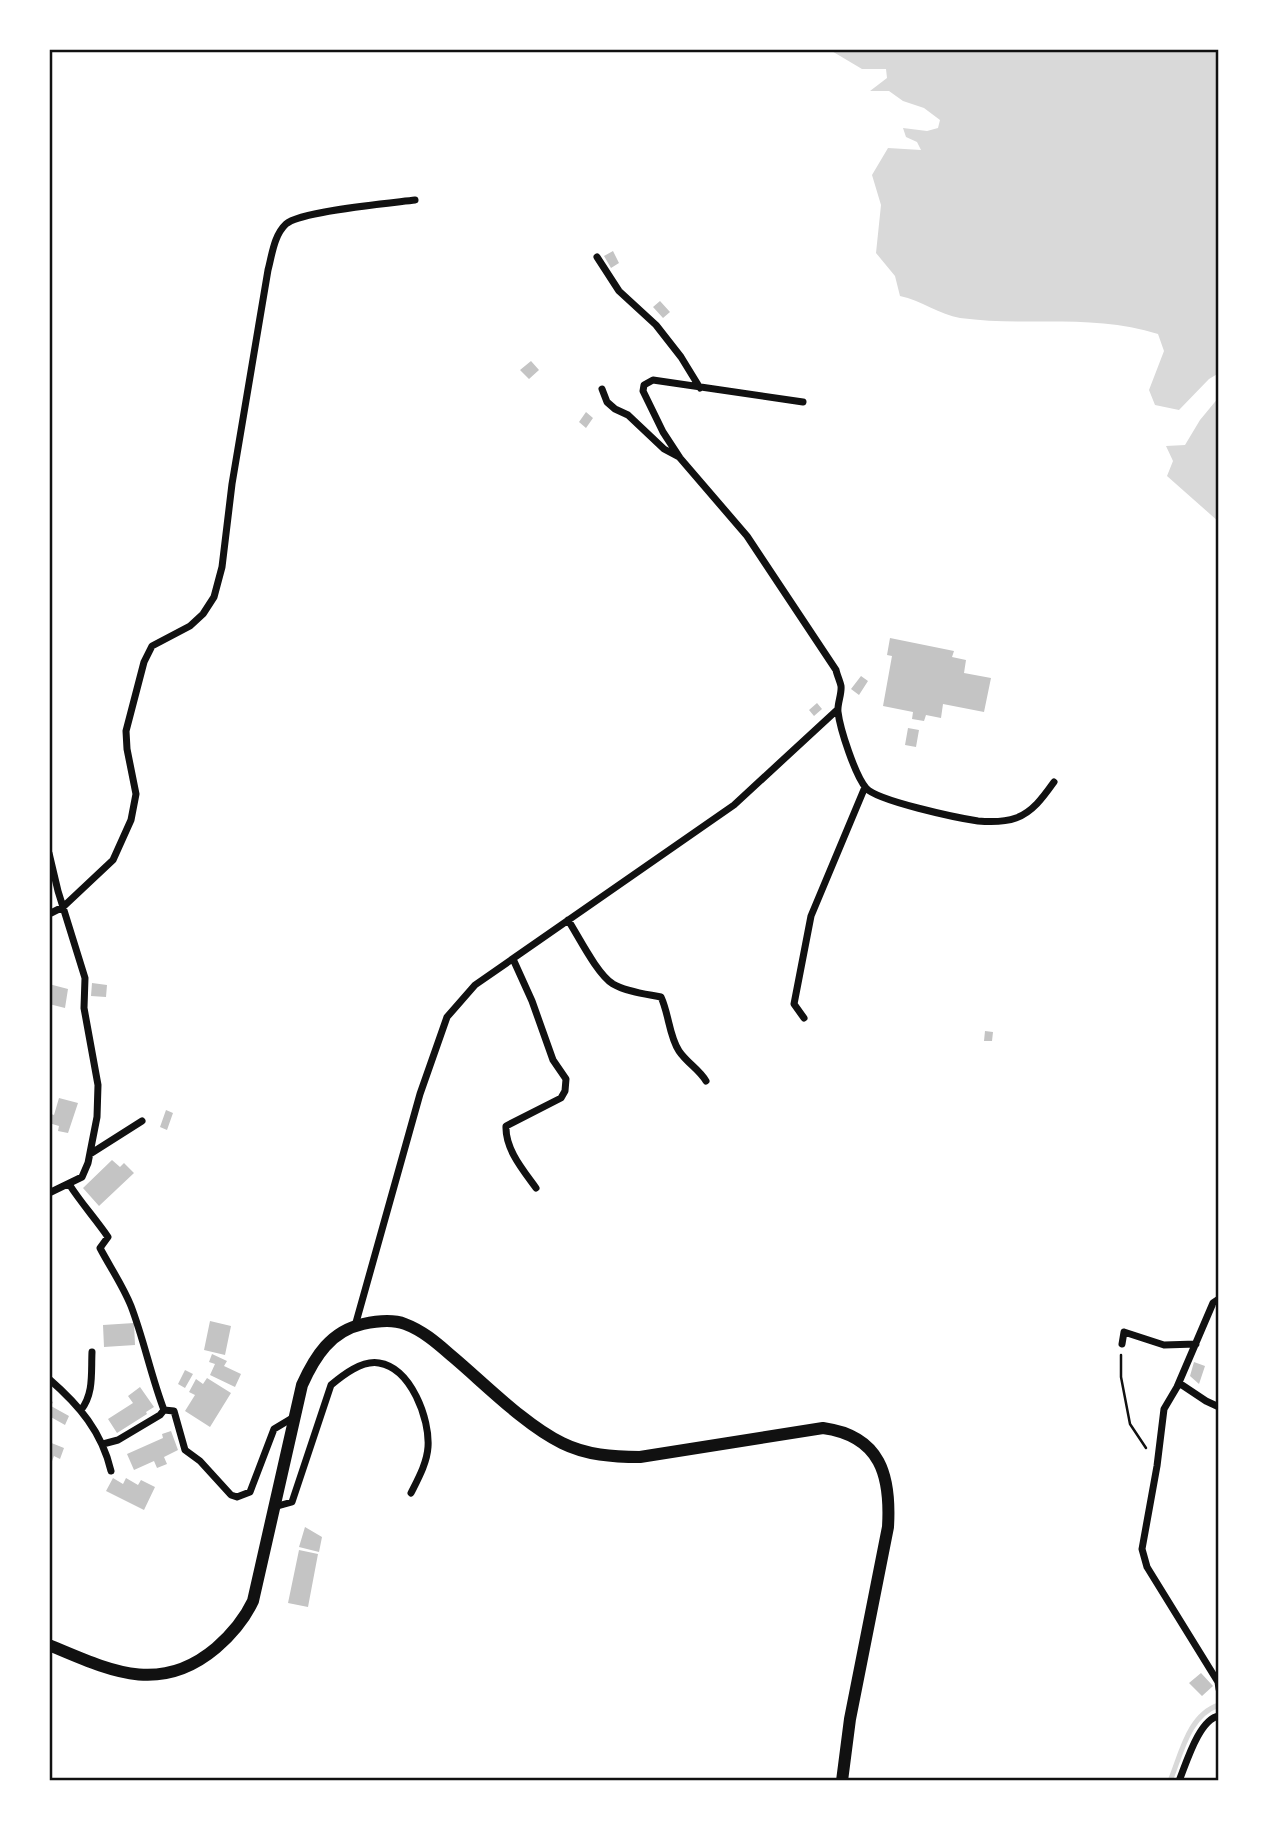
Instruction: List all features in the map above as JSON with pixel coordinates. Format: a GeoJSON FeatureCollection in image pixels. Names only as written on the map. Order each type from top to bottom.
{"type":"FeatureCollection","features":[{"type":"Feature","properties":{"kind":"main road"},"geometry":{"type":"LineString","coordinates":[[49,1645],[123,1674],[155,1675],[179,1671],[191,1665],[225,1640],[247,1615],[253,1601],[302,1385],[316,1358],[324,1346],[355,1326],[391,1321],[404,1324],[434,1341],[539,1430],[562,1444],[590,1453],[640,1457],[823,1428],[843,1431],[874,1451],[882,1466],[890,1496],[888,1527],[850,1718],[842,1781]]}},
{"type":"Feature","properties":{"kind":"street"},"geometry":{"type":"LineString","coordinates":[[49,914],[63,907],[113,860],[131,820],[136,794],[126,731],[144,662],[152,646],[190,626],[214,597],[222,567],[232,484],[268,270],[276,239],[286,223],[304,216],[415,200]]}},
{"type":"Feature","properties":{"kind":"street"},"geometry":{"type":"LineString","coordinates":[[597,257],[619,291],[656,325],[681,357],[700,388]]}},
{"type":"Feature","properties":{"kind":"street"},"geometry":{"type":"LineString","coordinates":[[803,402],[653,380],[644,384],[643,391],[680,458],[747,536],[836,670],[841,687],[837,710],[846,744],[865,787],[876,796],[912,806],[979,821],[1001,821],[1017,818],[1029,810],[1042,800],[1054,782]]}},
{"type":"Feature","properties":{"kind":"street"},"geometry":{"type":"LineString","coordinates":[[603,389],[607,402],[628,415],[664,449],[680,458]]}},
{"type":"Feature","properties":{"kind":"street"},"geometry":{"type":"LineString","coordinates":[[355,1326],[420,1094],[447,1017],[475,985],[734,805],[837,710]]}},
{"type":"Feature","properties":{"kind":"street"},"geometry":{"type":"LineString","coordinates":[[803,1018],[793,1004],[811,916],[865,787]]}},
{"type":"Feature","properties":{"kind":"street"},"geometry":{"type":"LineString","coordinates":[[49,853],[85,978],[84,1008],[98,1085],[97,1117],[90,1154],[82,1177],[49,1194]]}},
{"type":"Feature","properties":{"kind":"street"},"geometry":{"type":"LineString","coordinates":[[568,920],[612,983],[638,993],[662,997],[673,1039],[680,1052],[701,1072],[706,1081]]}},
{"type":"Feature","properties":{"kind":"street"},"geometry":{"type":"LineString","coordinates":[[513,958],[554,1060],[566,1079],[561,1098],[506,1126],[505,1135],[511,1149],[536,1188]]}},
{"type":"Feature","properties":{"kind":"street"},"geometry":{"type":"LineString","coordinates":[[90,1154],[142,1122]]}},
{"type":"Feature","properties":{"kind":"street"},"geometry":{"type":"LineString","coordinates":[[69,1184],[107,1237],[100,1248],[130,1302],[164,1410]]}},
{"type":"Feature","properties":{"kind":"street"},"geometry":{"type":"LineString","coordinates":[[1219,1299],[1213,1303],[1179,1383],[1164,1409],[1142,1549],[1147,1567],[1218,1682],[1219,1689]]}},
{"type":"Feature","properties":{"kind":"street"},"geometry":{"type":"LineString","coordinates":[[1122,1344],[1124,1332],[1164,1345],[1196,1343]]}},
{"type":"Feature","properties":{"kind":"street"},"geometry":{"type":"LineString","coordinates":[[81,1410],[91,1389],[92,1352]]}},
{"type":"Feature","properties":{"kind":"street"},"geometry":{"type":"LineString","coordinates":[[275,1507],[292,1502],[331,1385],[360,1366],[379,1363],[394,1369],[413,1390],[425,1415],[429,1433],[428,1451],[411,1493]]}},
{"type":"Feature","properties":{"kind":"street"},"geometry":{"type":"LineString","coordinates":[[49,1379],[81,1410],[103,1444],[111,1471]]}},
{"type":"Feature","properties":{"kind":"street"},"geometry":{"type":"LineString","coordinates":[[1179,1383],[1219,1407]]}},
{"type":"Feature","properties":{"kind":"street"},"geometry":{"type":"LineString","coordinates":[[164,1410],[174,1411],[184,1450],[200,1461],[231,1495],[237,1497],[250,1492],[274,1429],[295,1416]]}},
{"type":"Feature","properties":{"kind":"street"},"geometry":{"type":"LineString","coordinates":[[103,1444],[118,1440],[164,1410]]}},
{"type":"Feature","properties":{"kind":"street"},"geometry":{"type":"LineString","coordinates":[[1179,1781],[1197,1738],[1208,1721],[1219,1716]]}},
{"type":"Feature","properties":{"kind":"path"},"geometry":{"type":"LineString","coordinates":[[1122,1344],[1121,1377],[1130,1424],[1157,1466]]}},
{"type":"Feature","properties":{"kind":"shaded area"},"geometry":{"type":"Polygon","coordinates":[[[800,49],[1219,49],[1219,373],[1209,379],[1179,410],[1155,405],[1149,390],[1164,351],[1158,334],[1085,322],[960,318],[900,296],[895,276],[876,253],[881,205],[872,175],[888,148],[921,150],[917,142],[906,137],[903,128],[927,131],[938,128],[940,120],[924,108],[903,101],[889,91],[870,91],[887,78],[886,69],[862,69],[830,50],[804,52],[800,49]]]}},
{"type":"Feature","properties":{"kind":"shaded area"},"geometry":{"type":"Polygon","coordinates":[[[1219,397],[1219,522],[1167,476],[1173,461],[1166,446],[1185,445],[1200,420],[1219,397]]]}},
{"type":"Feature","properties":{"kind":"building"},"geometry":{"type":"Polygon","coordinates":[[[613,251],[619,263],[611,268],[604,256],[613,251]]]}},
{"type":"Feature","properties":{"kind":"building"},"geometry":{"type":"Polygon","coordinates":[[[660,301],[670,312],[663,318],[653,307],[660,301]]]}},
{"type":"Feature","properties":{"kind":"building"},"geometry":{"type":"Polygon","coordinates":[[[531,361],[539,370],[529,379],[520,370],[531,361]]]}},
{"type":"Feature","properties":{"kind":"building"},"geometry":{"type":"Polygon","coordinates":[[[586,412],[593,418],[586,428],[579,422],[586,412]]]}},
{"type":"Feature","properties":{"kind":"building"},"geometry":{"type":"Polygon","coordinates":[[[890,638],[954,651],[952,657],[966,660],[964,673],[991,678],[984,712],[943,704],[941,718],[926,715],[924,721],[912,719],[913,712],[883,706],[892,656],[887,655],[890,638]]]}},
{"type":"Feature","properties":{"kind":"building"},"geometry":{"type":"Polygon","coordinates":[[[861,676],[868,681],[859,695],[851,689],[861,676]]]}},
{"type":"Feature","properties":{"kind":"building"},"geometry":{"type":"Polygon","coordinates":[[[817,703],[822,709],[814,716],[809,710],[817,703]]]}},
{"type":"Feature","properties":{"kind":"building"},"geometry":{"type":"Polygon","coordinates":[[[908,728],[919,730],[916,747],[905,745],[908,728]]]}},
{"type":"Feature","properties":{"kind":"building"},"geometry":{"type":"Polygon","coordinates":[[[92,983],[107,985],[106,997],[91,996],[92,983]]]}},
{"type":"Feature","properties":{"kind":"building"},"geometry":{"type":"Polygon","coordinates":[[[49,984],[68,989],[65,1008],[49,1004],[49,984]]]}},
{"type":"Feature","properties":{"kind":"building"},"geometry":{"type":"Polygon","coordinates":[[[985,1031],[993,1032],[992,1041],[984,1041],[985,1031]]]}},
{"type":"Feature","properties":{"kind":"building"},"geometry":{"type":"Polygon","coordinates":[[[59,1098],[78,1103],[68,1133],[58,1131],[59,1126],[49,1123],[59,1098]]]}},
{"type":"Feature","properties":{"kind":"building"},"geometry":{"type":"Polygon","coordinates":[[[166,1110],[173,1113],[167,1130],[160,1127],[166,1110]]]}},
{"type":"Feature","properties":{"kind":"building"},"geometry":{"type":"Polygon","coordinates":[[[112,1160],[120,1167],[124,1163],[134,1173],[99,1206],[83,1188],[112,1160]]]}},
{"type":"Feature","properties":{"kind":"building"},"geometry":{"type":"Polygon","coordinates":[[[210,1321],[231,1326],[225,1355],[204,1350],[210,1321]]]}},
{"type":"Feature","properties":{"kind":"building"},"geometry":{"type":"Polygon","coordinates":[[[134,1323],[135,1345],[104,1347],[103,1325],[134,1323]]]}},
{"type":"Feature","properties":{"kind":"building"},"geometry":{"type":"Polygon","coordinates":[[[212,1354],[227,1361],[224,1366],[241,1374],[235,1387],[210,1375],[215,1364],[209,1362],[212,1354]]]}},
{"type":"Feature","properties":{"kind":"building"},"geometry":{"type":"Polygon","coordinates":[[[1194,1362],[1205,1366],[1199,1384],[1190,1376],[1194,1362]]]}},
{"type":"Feature","properties":{"kind":"building"},"geometry":{"type":"Polygon","coordinates":[[[185,1370],[193,1374],[185,1388],[178,1384],[185,1370]]]}},
{"type":"Feature","properties":{"kind":"building"},"geometry":{"type":"Polygon","coordinates":[[[207,1378],[231,1393],[210,1427],[185,1411],[195,1395],[189,1392],[196,1379],[203,1384],[207,1378]]]}},
{"type":"Feature","properties":{"kind":"building"},"geometry":{"type":"Polygon","coordinates":[[[140,1387],[154,1407],[117,1433],[108,1419],[133,1403],[128,1396],[140,1387]]]}},
{"type":"Feature","properties":{"kind":"building"},"geometry":{"type":"Polygon","coordinates":[[[49,1400],[53,1402],[51,1406],[69,1416],[65,1425],[49,1416],[49,1400]]]}},
{"type":"Feature","properties":{"kind":"building"},"geometry":{"type":"Polygon","coordinates":[[[171,1431],[178,1450],[164,1457],[167,1464],[157,1468],[154,1461],[134,1470],[127,1454],[163,1438],[162,1434],[171,1431]]]}},
{"type":"Feature","properties":{"kind":"building"},"geometry":{"type":"Polygon","coordinates":[[[49,1442],[64,1448],[60,1459],[54,1456],[49,1469],[49,1442]]]}},
{"type":"Feature","properties":{"kind":"building"},"geometry":{"type":"Polygon","coordinates":[[[113,1478],[123,1484],[126,1478],[138,1485],[141,1480],[155,1487],[144,1510],[106,1491],[113,1478]]]}},
{"type":"Feature","properties":{"kind":"building"},"geometry":{"type":"Polygon","coordinates":[[[305,1527],[322,1537],[319,1552],[299,1547],[305,1527]]]}},
{"type":"Feature","properties":{"kind":"building"},"geometry":{"type":"Polygon","coordinates":[[[299,1550],[318,1554],[308,1607],[288,1603],[299,1550]]]}},
{"type":"Feature","properties":{"kind":"building"},"geometry":{"type":"Polygon","coordinates":[[[1201,1673],[1213,1686],[1202,1696],[1189,1683],[1201,1673]]]}},
{"type":"Feature","properties":{"kind":"waterway"},"geometry":{"type":"LineString","coordinates":[[1170,1781],[1193,1727],[1208,1710],[1219,1705]]}}]}
